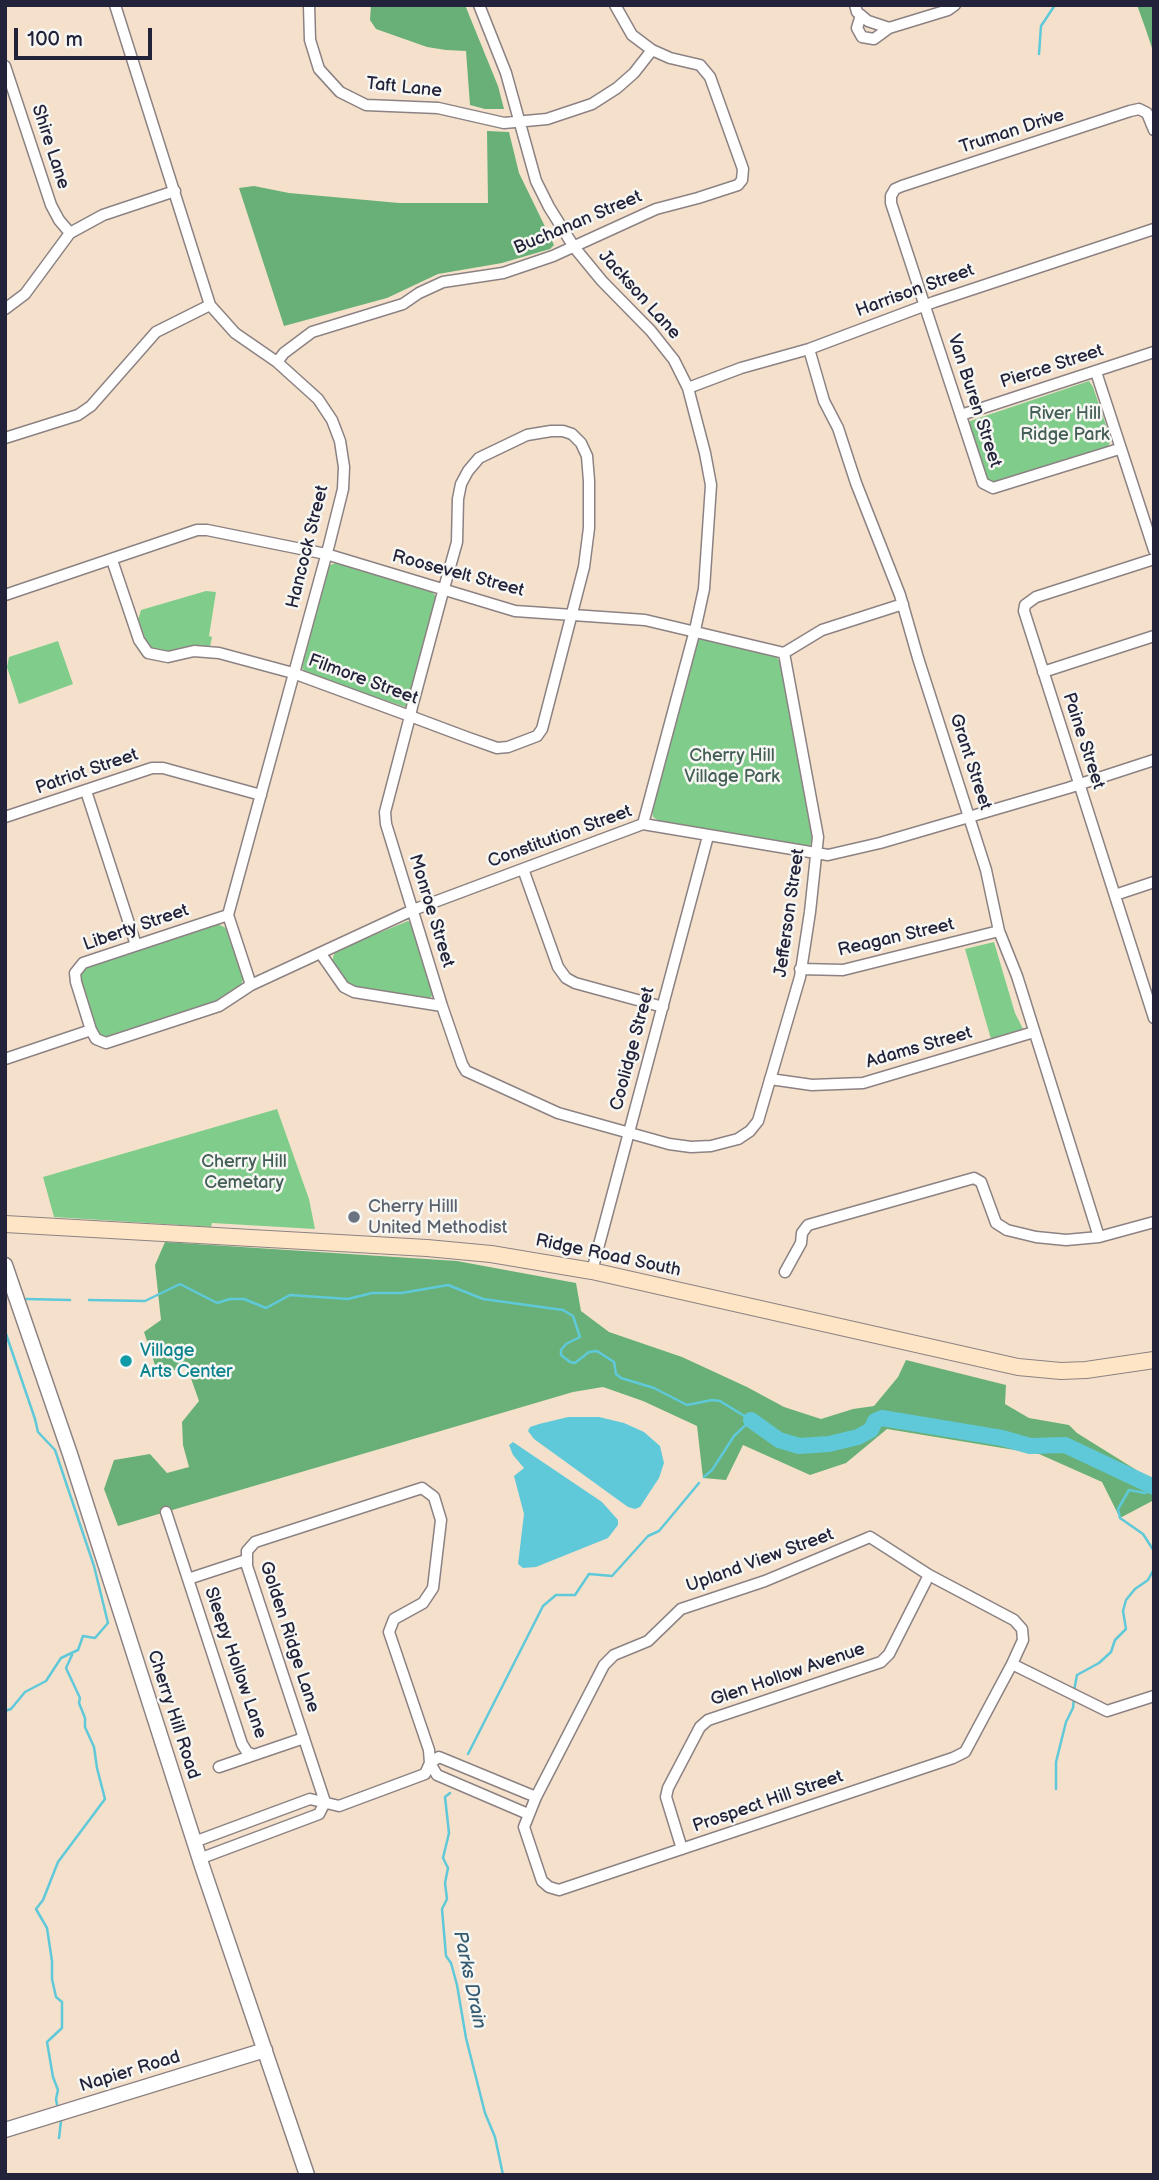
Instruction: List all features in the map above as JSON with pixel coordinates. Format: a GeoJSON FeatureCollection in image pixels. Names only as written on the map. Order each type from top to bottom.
{"type":"FeatureCollection","features":[{"type":"Feature","properties":{"kind":"main road","name":"Ridge Road South"},"geometry":{"type":"LineString","coordinates":[[5,1224],[427,1248],[515,1257],[592,1271],[1018,1367],[1086,1370],[1154,1360]]}},
{"type":"Feature","properties":{"kind":"street","name":"Hancock Street"},"geometry":{"type":"LineString","coordinates":[[116,5],[211,305],[235,333],[277,362],[318,399],[332,420],[340,441],[344,467],[343,489],[228,915]]}},
{"type":"Feature","properties":{"kind":"street","name":"Taft Lane"},"geometry":{"type":"LineString","coordinates":[[309,5],[310,40],[318,69],[329,82],[353,100],[366,105],[438,108],[481,119],[520,123],[547,119],[593,104],[634,73],[652,50]]}},
{"type":"Feature","properties":{"kind":"street","name":"Jackson Lane"},"geometry":{"type":"LineString","coordinates":[[479,5],[506,73],[536,181],[549,207],[574,247],[602,281],[652,331],[674,360],[688,388],[705,453],[711,485],[704,589],[643,824]]}},
{"type":"Feature","properties":{"kind":"street"},"geometry":{"type":"LineString","coordinates":[[615,5],[632,35],[652,50]]}},
{"type":"Feature","properties":{"kind":"street"},"geometry":{"type":"LineString","coordinates":[[889,28],[862,14],[858,29],[862,37],[873,39],[889,28],[948,10],[955,5]]}},
{"type":"Feature","properties":{"kind":"street","name":"Buchanan Street"},"geometry":{"type":"LineString","coordinates":[[277,362],[284,353],[312,332],[403,304],[443,282],[503,272],[574,247],[656,209],[738,184],[742,180],[743,169],[710,77],[700,65],[670,58],[652,50]]}},
{"type":"Feature","properties":{"kind":"street","name":"Shire Lane"},"geometry":{"type":"LineString","coordinates":[[5,66],[51,205],[59,220],[71,233]]}},
{"type":"Feature","properties":{"kind":"street"},"geometry":{"type":"LineString","coordinates":[[5,105],[17,101]]}},
{"type":"Feature","properties":{"kind":"street","name":"Truman Drive"},"geometry":{"type":"LineString","coordinates":[[892,192],[1135,110],[1143,111],[1149,116],[1154,130]]}},
{"type":"Feature","properties":{"kind":"street"},"geometry":{"type":"LineString","coordinates":[[5,309],[25,293],[71,233],[103,215],[175,191]]}},
{"type":"Feature","properties":{"kind":"street","name":"Van Buren Street"},"geometry":{"type":"LineString","coordinates":[[892,192],[891,203],[983,483],[993,488],[1119,449]]}},
{"type":"Feature","properties":{"kind":"street","name":"Harrison Street"},"geometry":{"type":"LineString","coordinates":[[688,388],[741,368],[809,349],[924,305],[1154,229]]}},
{"type":"Feature","properties":{"kind":"street"},"geometry":{"type":"LineString","coordinates":[[5,438],[78,415],[91,406],[156,331],[211,305]]}},
{"type":"Feature","properties":{"kind":"street","name":"Grant Street"},"geometry":{"type":"LineString","coordinates":[[809,349],[824,401],[838,428],[856,483],[903,604],[990,887],[999,931],[1017,976],[1099,1237]]}},
{"type":"Feature","properties":{"kind":"street","name":"Pierce Street"},"geometry":{"type":"LineString","coordinates":[[961,415],[1154,352]]}},
{"type":"Feature","properties":{"kind":"street"},"geometry":{"type":"LineString","coordinates":[[1096,372],[1154,550]]}},
{"type":"Feature","properties":{"kind":"street","name":"Monroe Street"},"geometry":{"type":"LineString","coordinates":[[572,614],[584,567],[589,528],[587,456],[581,443],[572,434],[551,431],[527,435],[480,458],[467,471],[459,492],[457,542],[384,812],[442,1006],[466,1071],[558,1113],[629,1133]]}},
{"type":"Feature","properties":{"kind":"street","name":"Roosevelt Street"},"geometry":{"type":"LineString","coordinates":[[5,595],[197,530],[207,530],[326,554],[515,611],[645,620],[784,653]]}},
{"type":"Feature","properties":{"kind":"street","name":"Paine Street"},"geometry":{"type":"LineString","coordinates":[[1154,559],[1030,600],[1024,611],[1078,785],[1152,1004],[1154,1018]]}},
{"type":"Feature","properties":{"kind":"street","name":"Filmore Street"},"geometry":{"type":"LineString","coordinates":[[112,560],[139,640],[148,653],[168,657],[194,651],[211,652],[293,673],[497,748],[508,747],[537,736],[542,729],[572,614]]}},
{"type":"Feature","properties":{"kind":"street"},"geometry":{"type":"LineString","coordinates":[[784,653],[822,630],[903,604]]}},
{"type":"Feature","properties":{"kind":"street"},"geometry":{"type":"LineString","coordinates":[[1043,672],[1154,636]]}},
{"type":"Feature","properties":{"kind":"street","name":"Jefferson Street"},"geometry":{"type":"LineString","coordinates":[[629,1133],[669,1144],[711,1146],[738,1139],[758,1121],[800,969],[818,837],[784,653]]}},
{"type":"Feature","properties":{"kind":"street","name":"Constitution Street"},"geometry":{"type":"LineString","coordinates":[[91,1030],[96,1039],[106,1044],[219,1006],[251,985],[413,910],[643,824],[828,855],[880,843],[1154,760]]}},
{"type":"Feature","properties":{"kind":"street","name":"Patriot Street"},"geometry":{"type":"LineString","coordinates":[[5,817],[152,768],[163,768],[261,795]]}},
{"type":"Feature","properties":{"kind":"street"},"geometry":{"type":"LineString","coordinates":[[86,790],[136,945]]}},
{"type":"Feature","properties":{"kind":"street","name":"Coolidge Street"},"geometry":{"type":"LineString","coordinates":[[592,1271],[708,836]]}},
{"type":"Feature","properties":{"kind":"street"},"geometry":{"type":"LineString","coordinates":[[523,869],[558,967],[566,978],[575,984],[663,1007]]}},
{"type":"Feature","properties":{"kind":"street"},"geometry":{"type":"LineString","coordinates":[[1115,895],[1154,882]]}},
{"type":"Feature","properties":{"kind":"street"},"geometry":{"type":"LineString","coordinates":[[228,915],[251,985]]}},
{"type":"Feature","properties":{"kind":"street","name":"Liberty Street"},"geometry":{"type":"LineString","coordinates":[[91,1030],[76,982],[75,973],[83,963],[228,915]]}},
{"type":"Feature","properties":{"kind":"street","name":"Reagan Street"},"geometry":{"type":"LineString","coordinates":[[800,969],[843,970],[999,931]]}},
{"type":"Feature","properties":{"kind":"street"},"geometry":{"type":"LineString","coordinates":[[321,954],[344,987],[354,992],[442,1006]]}},
{"type":"Feature","properties":{"kind":"street"},"geometry":{"type":"LineString","coordinates":[[5,1059],[91,1030]]}},
{"type":"Feature","properties":{"kind":"street","name":"Adams Street"},"geometry":{"type":"LineString","coordinates":[[770,1079],[812,1085],[863,1083],[1034,1032]]}},
{"type":"Feature","properties":{"kind":"street"},"geometry":{"type":"LineString","coordinates":[[785,1272],[808,1225],[974,1178],[981,1182],[996,1223],[1007,1230],[1066,1240],[1099,1237],[1154,1222]]}},
{"type":"Feature","properties":{"kind":"street","name":"Cherry Hill Road"},"geometry":{"type":"LineString","coordinates":[[5,1265],[70,1454],[199,1859],[307,2175]]}},
{"type":"Feature","properties":{"kind":"street","name":"Golden Ridge Lane"},"geometry":{"type":"LineString","coordinates":[[325,1802],[246,1560],[248,1548],[255,1542],[422,1488],[431,1493],[438,1504],[441,1520],[432,1591],[419,1607],[394,1619],[390,1632],[429,1750],[430,1763]]}},
{"type":"Feature","properties":{"kind":"street","name":"Sleepy Hollow Lane"},"geometry":{"type":"LineString","coordinates":[[166,1512],[242,1745],[247,1752],[254,1755]]}},
{"type":"Feature","properties":{"kind":"street","name":"Upland View Street"},"geometry":{"type":"LineString","coordinates":[[524,1827],[536,1797],[604,1665],[614,1655],[648,1641],[681,1609],[765,1581],[870,1537],[929,1575],[1014,1620],[1020,1626],[1023,1640],[1013,1664]]}},
{"type":"Feature","properties":{"kind":"street","name":"Sleepy Hollow Lane"},"geometry":{"type":"LineString","coordinates":[[188,1578],[246,1560]]}},
{"type":"Feature","properties":{"kind":"street","name":"Glen Hollow Avenue"},"geometry":{"type":"LineString","coordinates":[[682,1849],[666,1797],[668,1788],[700,1727],[708,1720],[881,1662],[889,1654],[929,1575]]}},
{"type":"Feature","properties":{"kind":"street"},"geometry":{"type":"LineString","coordinates":[[1013,1664],[1107,1711],[1154,1696]]}},
{"type":"Feature","properties":{"kind":"street","name":"Prospect Hill Street"},"geometry":{"type":"LineString","coordinates":[[524,1827],[542,1881],[559,1890],[958,1757],[968,1748],[1013,1664]]}},
{"type":"Feature","properties":{"kind":"street","name":"Sleepy Hollow Lane"},"geometry":{"type":"LineString","coordinates":[[219,1767],[304,1738]]}},
{"type":"Feature","properties":{"kind":"street"},"geometry":{"type":"LineString","coordinates":[[194,1842],[310,1799],[339,1806],[425,1774],[430,1763],[439,1756],[536,1797]]}},
{"type":"Feature","properties":{"kind":"street"},"geometry":{"type":"LineString","coordinates":[[430,1763],[437,1775],[528,1814]]}},
{"type":"Feature","properties":{"kind":"street"},"geometry":{"type":"LineString","coordinates":[[199,1859],[319,1814],[325,1802]]}},
{"type":"Feature","properties":{"kind":"street"},"geometry":{"type":"LineString","coordinates":[[264,1816],[270,1833]]}},
{"type":"Feature","properties":{"kind":"street","name":"Napier Road"},"geometry":{"type":"LineString","coordinates":[[6,2126],[265,2050]]}},
{"type":"Feature","properties":{"kind":"green space"},"geometry":{"type":"Polygon","coordinates":[[[371,5],[465,5],[498,86],[504,109],[485,109],[470,105],[466,51],[427,47],[376,29],[370,20],[371,5]]]}},
{"type":"Feature","properties":{"kind":"green space"},"geometry":{"type":"Polygon","coordinates":[[[1137,5],[1154,5],[1154,54],[1146,30],[1137,5]]]}},
{"type":"Feature","properties":{"kind":"green space"},"geometry":{"type":"Polygon","coordinates":[[[487,131],[509,132],[519,173],[554,245],[550,249],[502,263],[438,274],[387,298],[284,326],[239,188],[254,186],[289,193],[399,203],[488,203],[487,131]]]}},
{"type":"Feature","properties":{"kind":"green space","name":"River Hill Ridge Park"},"geometry":{"type":"Polygon","coordinates":[[[1089,381],[1111,440],[1108,447],[992,484],[987,481],[968,425],[970,421],[1089,381]]]}},
{"type":"Feature","properties":{"kind":"green space"},"geometry":{"type":"Polygon","coordinates":[[[336,563],[431,591],[437,597],[408,705],[405,707],[307,674],[302,668],[328,569],[336,563]]]}},
{"type":"Feature","properties":{"kind":"green space"},"geometry":{"type":"Polygon","coordinates":[[[206,591],[216,592],[209,636],[212,637],[210,647],[168,653],[157,652],[148,645],[138,620],[141,610],[206,591]]]}},
{"type":"Feature","properties":{"kind":"green space","name":"Cherry Hill Village Park"},"geometry":{"type":"Polygon","coordinates":[[[701,638],[776,656],[780,662],[814,837],[809,847],[659,821],[653,817],[652,811],[697,641],[701,638]]]}},
{"type":"Feature","properties":{"kind":"green space"},"geometry":{"type":"Polygon","coordinates":[[[58,641],[73,684],[19,704],[7,667],[9,657],[58,641]]]}},
{"type":"Feature","properties":{"kind":"green space"},"geometry":{"type":"Polygon","coordinates":[[[408,921],[413,924],[433,990],[432,996],[428,999],[349,986],[332,961],[335,951],[408,921]]]}},
{"type":"Feature","properties":{"kind":"green space"},"geometry":{"type":"Polygon","coordinates":[[[218,924],[226,928],[243,979],[241,986],[218,1002],[107,1039],[98,1035],[80,978],[84,969],[218,924]]]}},
{"type":"Feature","properties":{"kind":"green space"},"geometry":{"type":"Polygon","coordinates":[[[994,942],[1015,1013],[1023,1029],[991,1039],[965,949],[994,942]]]}},
{"type":"Feature","properties":{"kind":"green space","name":"Cherry Hill Cemetary"},"geometry":{"type":"Polygon","coordinates":[[[277,1109],[309,1199],[315,1229],[212,1223],[211,1227],[54,1217],[43,1177],[277,1109]]]}},
{"type":"Feature","properties":{"kind":"green space"},"geometry":{"type":"Polygon","coordinates":[[[165,1242],[457,1261],[576,1283],[581,1311],[609,1332],[682,1357],[784,1407],[821,1419],[874,1406],[898,1377],[906,1360],[1006,1385],[1005,1404],[1029,1418],[1069,1425],[1077,1433],[1154,1481],[1154,1500],[1120,1518],[1102,1482],[1039,1454],[887,1429],[846,1463],[810,1475],[743,1445],[726,1480],[703,1478],[697,1426],[643,1401],[603,1387],[573,1392],[118,1526],[104,1489],[114,1460],[150,1454],[167,1473],[189,1467],[183,1445],[182,1422],[199,1401],[187,1367],[158,1374],[144,1332],[161,1320],[155,1265],[165,1242]]]}},
{"type":"Feature","properties":{"kind":"water"},"geometry":{"type":"Polygon","coordinates":[[[568,1417],[599,1417],[624,1423],[644,1432],[660,1446],[664,1463],[659,1478],[640,1507],[628,1507],[534,1439],[528,1431],[530,1427],[568,1417]]]}},
{"type":"Feature","properties":{"kind":"water"},"geometry":{"type":"Polygon","coordinates":[[[513,1442],[602,1502],[618,1520],[618,1525],[608,1538],[536,1567],[523,1568],[518,1564],[524,1514],[514,1476],[524,1468],[513,1455],[509,1445],[513,1442]]]}},
{"type":"Feature","properties":{"kind":"waterway"},"geometry":{"type":"LineString","coordinates":[[1039,54],[1041,26],[1055,5]]}},
{"type":"Feature","properties":{"kind":"waterway"},"geometry":{"type":"LineString","coordinates":[[89,1300],[145,1301],[180,1284],[217,1303],[244,1299],[266,1308],[290,1295],[348,1299],[372,1293],[402,1293],[448,1285],[483,1299],[563,1310],[573,1316],[580,1337],[566,1344],[561,1350],[561,1355],[570,1362],[575,1363],[589,1352],[597,1351],[614,1362],[616,1374],[621,1378],[654,1388],[687,1405],[720,1401],[751,1420],[734,1436],[712,1470],[704,1477]]}},
{"type":"Feature","properties":{"kind":"waterway"},"geometry":{"type":"LineString","coordinates":[[26,1299],[70,1300]]}},
{"type":"Feature","properties":{"kind":"waterway"},"geometry":{"type":"LineString","coordinates":[[5,1331],[38,1432],[55,1450],[94,1566],[108,1623],[95,1638],[83,1636],[78,1650],[61,1658],[46,1681],[25,1692],[11,1709],[5,1711]]}},
{"type":"Feature","properties":{"kind":"waterway"},"geometry":{"type":"LineString","coordinates":[[751,1420],[779,1440],[799,1446],[829,1444],[858,1437],[871,1430],[875,1421],[882,1418],[1002,1438],[1030,1446],[1065,1445],[1154,1487]]}},
{"type":"Feature","properties":{"kind":"waterway","name":"Parks Drain"},"geometry":{"type":"LineString","coordinates":[[468,1754],[543,1606],[556,1595],[575,1595],[589,1574],[612,1576],[648,1536],[659,1531],[699,1483]]}},
{"type":"Feature","properties":{"kind":"waterway"},"geometry":{"type":"LineString","coordinates":[[1152,1486],[1145,1493],[1129,1490],[1118,1509],[1120,1518],[1143,1534],[1154,1551]]}},
{"type":"Feature","properties":{"kind":"waterway"},"geometry":{"type":"LineString","coordinates":[[1074,1691],[1077,1675],[1099,1663],[1111,1652],[1115,1640],[1126,1629],[1123,1611],[1126,1600],[1148,1580],[1154,1569]]}},
{"type":"Feature","properties":{"kind":"waterway"},"geometry":{"type":"LineString","coordinates":[[58,2110],[58,2090],[47,2042],[62,2028],[62,2002],[56,1997],[52,1979],[47,1928],[36,1909],[43,1900],[58,1862],[105,1799],[94,1747],[79,1703],[80,1698],[66,1668],[72,1655]]}},
{"type":"Feature","properties":{"kind":"waterway"},"geometry":{"type":"LineString","coordinates":[[1056,1789],[1056,1762],[1074,1698]]}},
{"type":"Feature","properties":{"kind":"waterway","name":"Parks Drain"},"geometry":{"type":"LineString","coordinates":[[450,1793],[445,1797],[449,1833],[443,1858],[448,1868],[445,1883],[447,1899],[442,1909],[446,1956],[451,1963],[457,1985],[466,2038],[485,2113],[495,2137],[503,2175]]}},
{"type":"Feature","properties":{"kind":"waterway"},"geometry":{"type":"LineString","coordinates":[[59,2138],[61,2121]]}},
{"type":"Feature","properties":{"kind":"place","name":"Cherry Hilll United Methodist"},"geometry":{"type":"Point","coordinates":[354,1217]}},
{"type":"Feature","properties":{"kind":"place","name":"Village Arts Center"},"geometry":{"type":"Point","coordinates":[126,1361]}}]}
